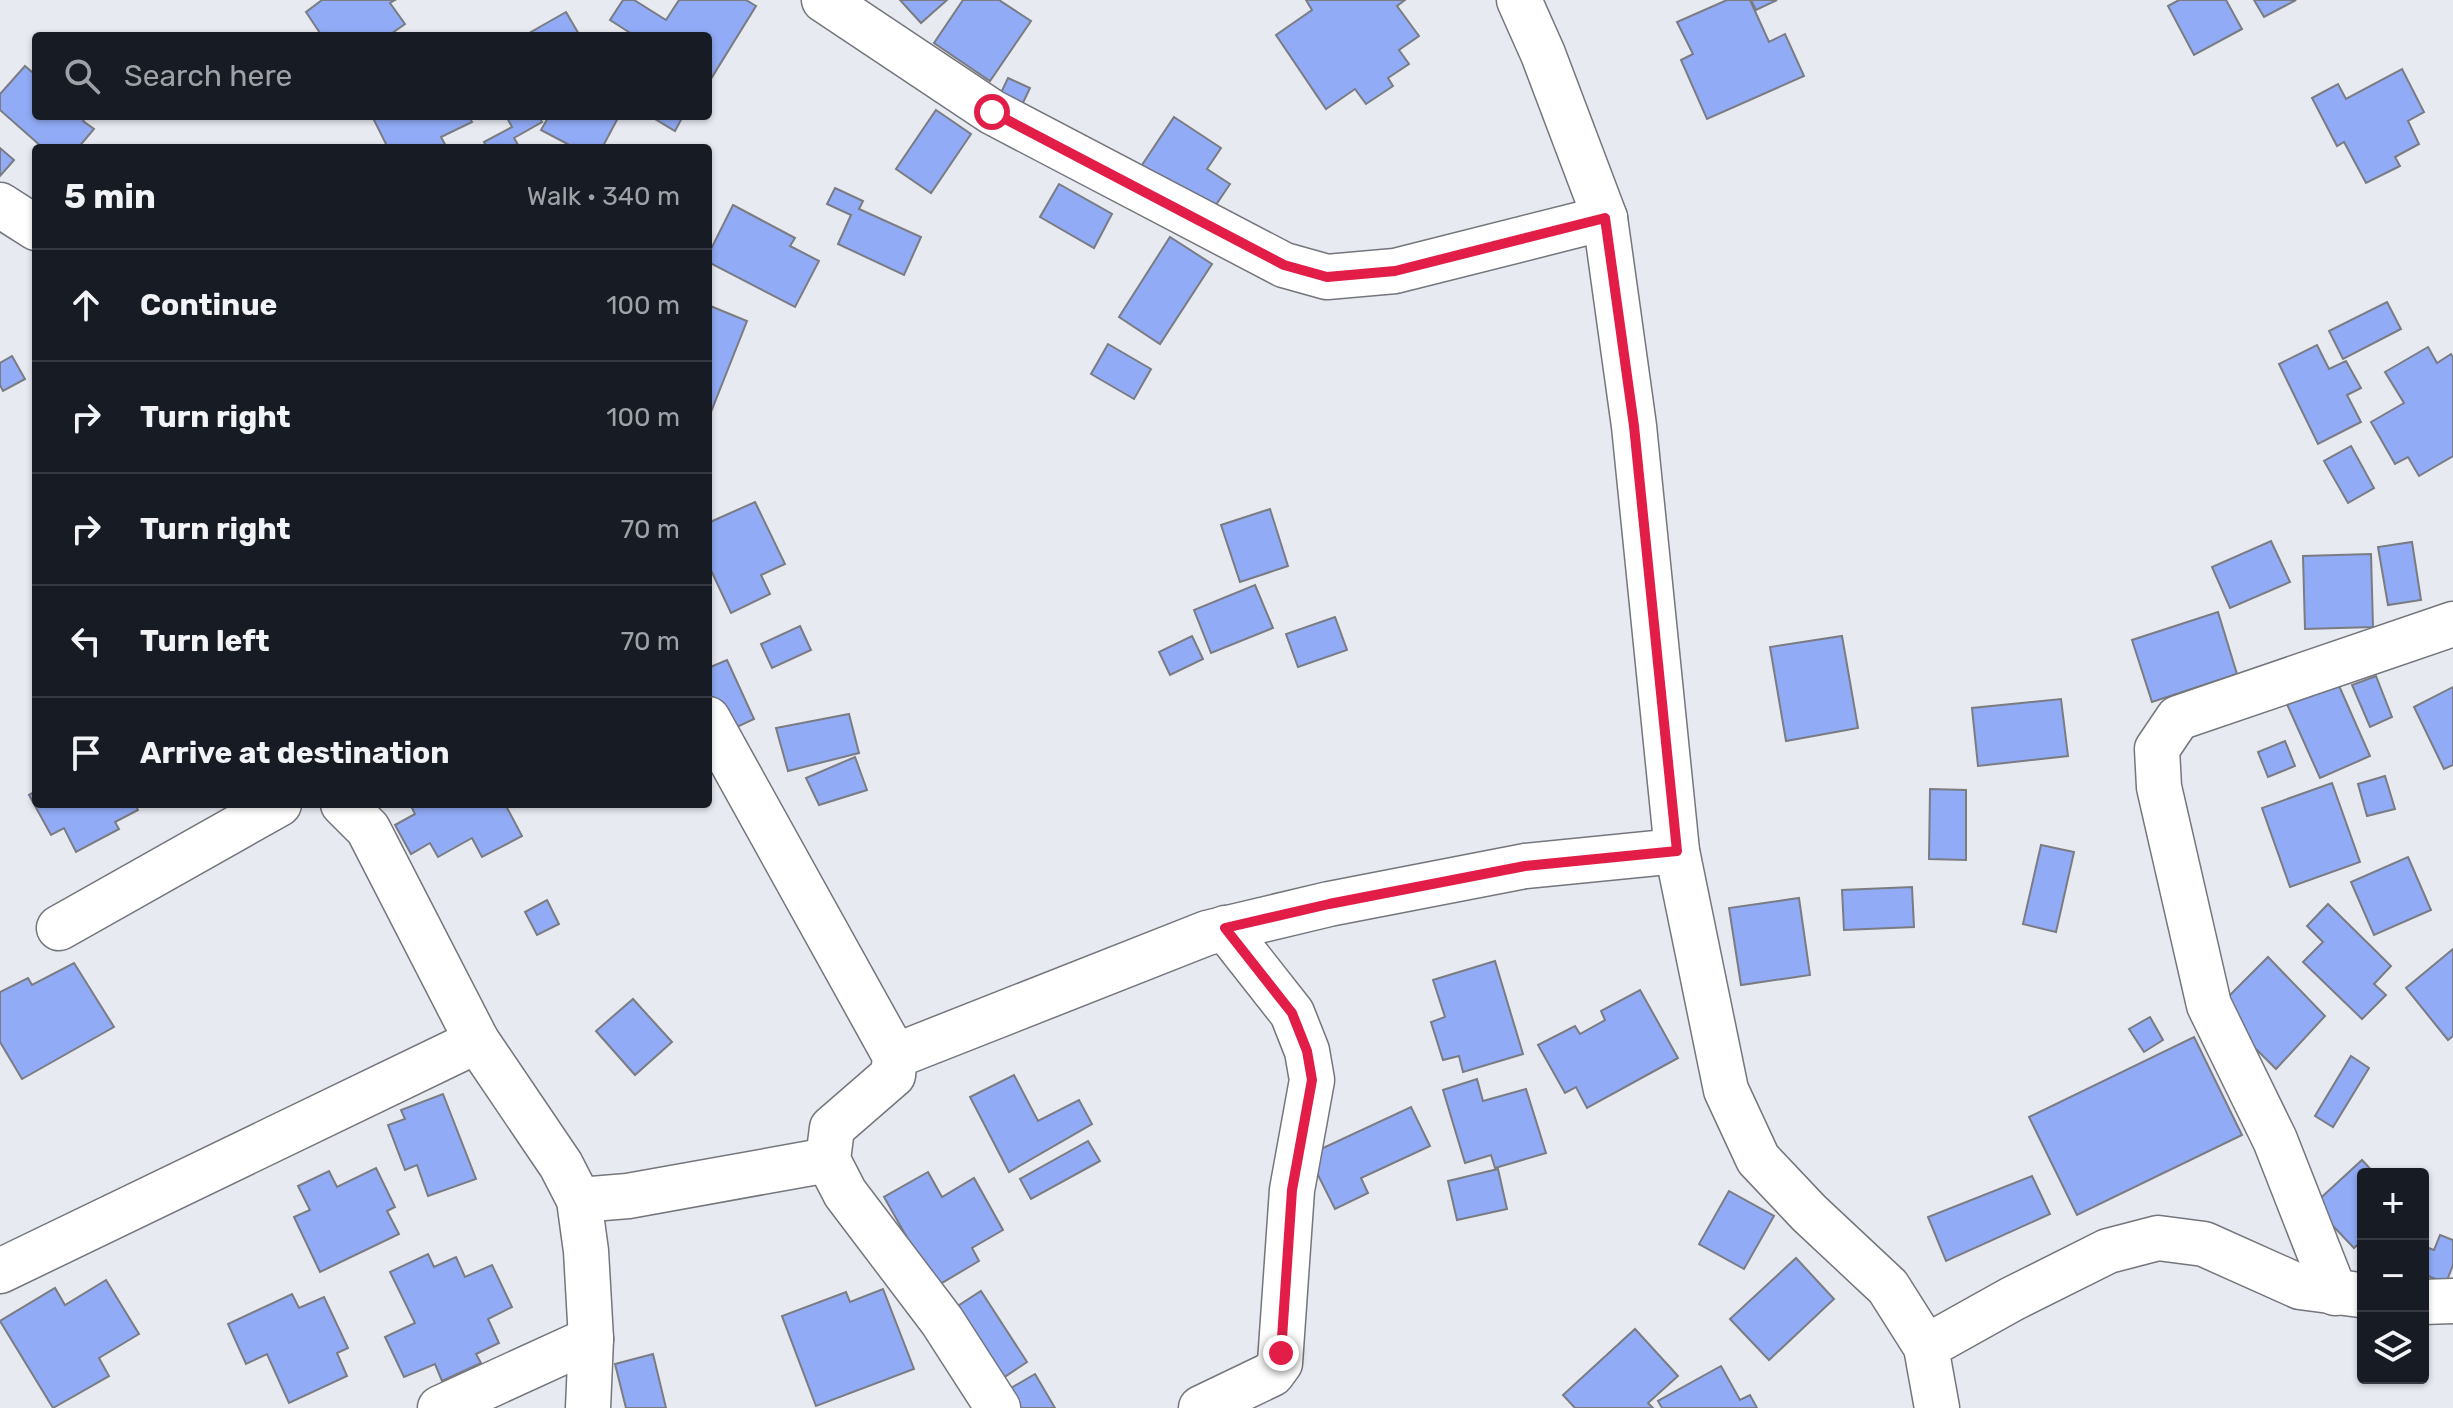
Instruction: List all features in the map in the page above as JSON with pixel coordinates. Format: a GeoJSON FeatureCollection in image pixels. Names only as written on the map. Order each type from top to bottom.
{"type":"FeatureCollection","features":[{"type":"Feature","properties":{"kind":"street"},"geometry":{"type":"LineString","coordinates":[[824,0],[992,112],[1284,265],[1327,277],[1395,271],[1605,218]]}},
{"type":"Feature","properties":{"kind":"street"},"geometry":{"type":"LineString","coordinates":[[1519,0],[1543,54],[1605,218],[1636,441],[1677,851],[1726,1090],[1758,1159],[1809,1213],[1888,1287],[1926,1347],[1937,1408]]}},
{"type":"Feature","properties":{"kind":"street"},"geometry":{"type":"LineString","coordinates":[[0,205],[32,225]]}},
{"type":"Feature","properties":{"kind":"street"},"geometry":{"type":"LineString","coordinates":[[2349,1294],[2209,1005],[2159,787],[2157,749],[2178,718],[2453,624]]}},
{"type":"Feature","properties":{"kind":"street"},"geometry":{"type":"LineString","coordinates":[[712,726],[895,1056],[893,1075],[832,1128],[828,1160],[845,1193],[942,1321],[998,1408]]}},
{"type":"Feature","properties":{"kind":"street"},"geometry":{"type":"LineString","coordinates":[[59,928],[272,808]]}},
{"type":"Feature","properties":{"kind":"street"},"geometry":{"type":"LineString","coordinates":[[347,808],[368,829],[477,1041],[561,1165],[579,1200],[586,1251],[591,1339],[588,1408]]}},
{"type":"Feature","properties":{"kind":"street"},"geometry":{"type":"LineString","coordinates":[[895,1056],[1225,928],[1329,904],[1525,866],[1677,851]]}},
{"type":"Feature","properties":{"kind":"street"},"geometry":{"type":"LineString","coordinates":[[1201,1408],[1272,1374],[1280,1363],[1292,1190],[1312,1080],[1307,1051],[1292,1013],[1225,928]]}},
{"type":"Feature","properties":{"kind":"street"},"geometry":{"type":"LineString","coordinates":[[0,1271],[477,1041]]}},
{"type":"Feature","properties":{"kind":"street"},"geometry":{"type":"LineString","coordinates":[[579,1200],[628,1196],[828,1160]]}},
{"type":"Feature","properties":{"kind":"street"},"geometry":{"type":"LineString","coordinates":[[1926,1347],[2108,1251],[2158,1238],[2204,1244],[2300,1287],[2349,1294]]}},
{"type":"Feature","properties":{"kind":"street"},"geometry":{"type":"LineString","coordinates":[[2429,1302],[2453,1301]]}},
{"type":"Feature","properties":{"kind":"street"},"geometry":{"type":"LineString","coordinates":[[440,1408],[591,1339]]}},
{"type":"Feature","properties":{"kind":"building"},"geometry":{"type":"Polygon","coordinates":[[[322,0],[395,0],[390,3],[405,24],[394,32],[319,32],[306,12],[322,0]]]}},
{"type":"Feature","properties":{"kind":"building"},"geometry":{"type":"Polygon","coordinates":[[[623,0],[634,0],[666,20],[679,0],[746,0],[756,6],[712,77],[712,32],[629,32],[610,20],[623,0]]]}},
{"type":"Feature","properties":{"kind":"building"},"geometry":{"type":"Polygon","coordinates":[[[900,0],[947,0],[921,23],[900,0]]]}},
{"type":"Feature","properties":{"kind":"building"},"geometry":{"type":"Polygon","coordinates":[[[963,0],[999,0],[1031,21],[990,81],[934,43],[963,0]]]}},
{"type":"Feature","properties":{"kind":"building"},"geometry":{"type":"Polygon","coordinates":[[[1306,0],[1405,0],[1397,6],[1419,36],[1399,50],[1409,64],[1388,78],[1393,86],[1366,104],[1355,89],[1326,109],[1276,35],[1312,10],[1306,0]]]}},
{"type":"Feature","properties":{"kind":"building"},"geometry":{"type":"Polygon","coordinates":[[[1727,0],[1750,0],[1769,42],[1785,34],[1804,76],[1707,119],[1681,60],[1693,54],[1677,22],[1727,0]]]}},
{"type":"Feature","properties":{"kind":"building"},"geometry":{"type":"Polygon","coordinates":[[[1751,0],[1777,0],[1756,10],[1751,0]]]}},
{"type":"Feature","properties":{"kind":"building"},"geometry":{"type":"Polygon","coordinates":[[[2179,0],[2226,0],[2242,29],[2194,55],[2168,6],[2179,0]]]}},
{"type":"Feature","properties":{"kind":"building"},"geometry":{"type":"Polygon","coordinates":[[[2254,0],[2296,0],[2264,17],[2254,0]]]}},
{"type":"Feature","properties":{"kind":"building"},"geometry":{"type":"Polygon","coordinates":[[[566,12],[578,32],[531,32],[566,12]]]}},
{"type":"Feature","properties":{"kind":"building"},"geometry":{"type":"Polygon","coordinates":[[[25,66],[32,72],[32,120],[84,120],[94,129],[81,144],[38,144],[0,110],[0,94],[25,66]]]}},
{"type":"Feature","properties":{"kind":"building"},"geometry":{"type":"Polygon","coordinates":[[[2402,69],[2424,112],[2408,121],[2419,144],[2395,157],[2400,166],[2366,183],[2344,142],[2337,146],[2312,98],[2338,84],[2346,99],[2402,69]]]}},
{"type":"Feature","properties":{"kind":"building"},"geometry":{"type":"Polygon","coordinates":[[[1008,78],[1030,88],[1020,109],[998,99],[1008,78]]]}},
{"type":"Feature","properties":{"kind":"building"},"geometry":{"type":"Polygon","coordinates":[[[936,110],[971,134],[931,193],[896,169],[936,110]]]}},
{"type":"Feature","properties":{"kind":"building"},"geometry":{"type":"Polygon","coordinates":[[[1174,117],[1221,148],[1207,169],[1230,184],[1209,215],[1140,168],[1174,117]]]}},
{"type":"Feature","properties":{"kind":"building"},"geometry":{"type":"Polygon","coordinates":[[[374,120],[472,122],[441,137],[445,144],[386,144],[374,120]]]}},
{"type":"Feature","properties":{"kind":"building"},"geometry":{"type":"Polygon","coordinates":[[[508,120],[542,122],[514,138],[518,144],[485,144],[484,142],[512,127],[508,120]]]}},
{"type":"Feature","properties":{"kind":"building"},"geometry":{"type":"Polygon","coordinates":[[[547,120],[617,120],[604,144],[567,144],[541,130],[547,120]]]}},
{"type":"Feature","properties":{"kind":"building"},"geometry":{"type":"Polygon","coordinates":[[[657,120],[681,120],[675,131],[657,120]]]}},
{"type":"Feature","properties":{"kind":"building"},"geometry":{"type":"Polygon","coordinates":[[[0,148],[14,160],[0,176],[0,148]]]}},
{"type":"Feature","properties":{"kind":"building"},"geometry":{"type":"Polygon","coordinates":[[[1059,184],[1112,214],[1094,248],[1040,217],[1059,184]]]}},
{"type":"Feature","properties":{"kind":"building"},"geometry":{"type":"Polygon","coordinates":[[[835,188],[863,201],[859,209],[921,237],[904,275],[838,244],[851,215],[827,204],[835,188]]]}},
{"type":"Feature","properties":{"kind":"building"},"geometry":{"type":"Polygon","coordinates":[[[733,205],[795,238],[790,246],[819,261],[795,307],[712,264],[712,247],[733,205]]]}},
{"type":"Feature","properties":{"kind":"building"},"geometry":{"type":"Polygon","coordinates":[[[1170,237],[1212,264],[1160,344],[1119,317],[1170,237]]]}},
{"type":"Feature","properties":{"kind":"building"},"geometry":{"type":"Polygon","coordinates":[[[2387,302],[2401,329],[2343,359],[2329,331],[2387,302]]]}},
{"type":"Feature","properties":{"kind":"building"},"geometry":{"type":"Polygon","coordinates":[[[712,307],[747,321],[712,409],[712,307]]]}},
{"type":"Feature","properties":{"kind":"building"},"geometry":{"type":"Polygon","coordinates":[[[1108,344],[1151,369],[1134,399],[1091,374],[1108,344]]]}},
{"type":"Feature","properties":{"kind":"building"},"geometry":{"type":"Polygon","coordinates":[[[2317,345],[2329,369],[2346,361],[2361,388],[2347,395],[2361,422],[2318,444],[2279,364],[2317,345]]]}},
{"type":"Feature","properties":{"kind":"building"},"geometry":{"type":"Polygon","coordinates":[[[2428,347],[2437,363],[2451,354],[2453,357],[2453,456],[2419,476],[2408,457],[2395,464],[2371,422],[2404,403],[2385,372],[2428,347]]]}},
{"type":"Feature","properties":{"kind":"building"},"geometry":{"type":"Polygon","coordinates":[[[12,356],[25,379],[3,391],[0,363],[12,356]]]}},
{"type":"Feature","properties":{"kind":"building"},"geometry":{"type":"Polygon","coordinates":[[[2351,446],[2374,488],[2348,503],[2324,461],[2351,446]]]}},
{"type":"Feature","properties":{"kind":"building"},"geometry":{"type":"Polygon","coordinates":[[[755,502],[785,564],[761,575],[770,594],[731,613],[712,573],[712,521],[755,502]]]}},
{"type":"Feature","properties":{"kind":"building"},"geometry":{"type":"Polygon","coordinates":[[[1270,509],[1288,566],[1240,582],[1221,525],[1270,509]]]}},
{"type":"Feature","properties":{"kind":"building"},"geometry":{"type":"Polygon","coordinates":[[[2271,541],[2290,582],[2230,608],[2212,567],[2271,541]]]}},
{"type":"Feature","properties":{"kind":"building"},"geometry":{"type":"Polygon","coordinates":[[[2412,542],[2421,600],[2388,605],[2378,547],[2412,542]]]}},
{"type":"Feature","properties":{"kind":"building"},"geometry":{"type":"Polygon","coordinates":[[[2371,554],[2373,627],[2305,629],[2303,556],[2371,554]]]}},
{"type":"Feature","properties":{"kind":"building"},"geometry":{"type":"Polygon","coordinates":[[[1255,585],[1273,628],[1211,653],[1194,610],[1255,585]]]}},
{"type":"Feature","properties":{"kind":"building"},"geometry":{"type":"Polygon","coordinates":[[[2218,612],[2237,674],[2152,702],[2132,640],[2218,612]]]}},
{"type":"Feature","properties":{"kind":"building"},"geometry":{"type":"Polygon","coordinates":[[[1335,617],[1347,650],[1298,667],[1286,634],[1335,617]]]}},
{"type":"Feature","properties":{"kind":"building"},"geometry":{"type":"Polygon","coordinates":[[[800,626],[811,650],[772,668],[761,644],[800,626]]]}},
{"type":"Feature","properties":{"kind":"building"},"geometry":{"type":"Polygon","coordinates":[[[1192,636],[1203,659],[1170,675],[1159,652],[1192,636]]]}},
{"type":"Feature","properties":{"kind":"building"},"geometry":{"type":"Polygon","coordinates":[[[1842,636],[1858,728],[1786,741],[1770,647],[1842,636]]]}},
{"type":"Feature","properties":{"kind":"building"},"geometry":{"type":"Polygon","coordinates":[[[727,660],[754,719],[722,734],[712,712],[712,666],[727,660]]]}},
{"type":"Feature","properties":{"kind":"building"},"geometry":{"type":"Polygon","coordinates":[[[2376,676],[2392,717],[2370,727],[2352,685],[2376,676]]]}},
{"type":"Feature","properties":{"kind":"building"},"geometry":{"type":"Polygon","coordinates":[[[2336,679],[2370,756],[2320,778],[2286,702],[2336,679]]]}},
{"type":"Feature","properties":{"kind":"building"},"geometry":{"type":"Polygon","coordinates":[[[2453,687],[2453,765],[2444,769],[2414,707],[2453,687]]]}},
{"type":"Feature","properties":{"kind":"building"},"geometry":{"type":"Polygon","coordinates":[[[2061,699],[2068,756],[1978,766],[1972,708],[2061,699]]]}},
{"type":"Feature","properties":{"kind":"building"},"geometry":{"type":"Polygon","coordinates":[[[849,714],[859,753],[788,771],[776,728],[849,714]]]}},
{"type":"Feature","properties":{"kind":"building"},"geometry":{"type":"Polygon","coordinates":[[[2285,741],[2295,766],[2268,777],[2258,752],[2285,741]]]}},
{"type":"Feature","properties":{"kind":"building"},"geometry":{"type":"Polygon","coordinates":[[[855,757],[867,790],[819,805],[806,778],[855,757]]]}},
{"type":"Feature","properties":{"kind":"building"},"geometry":{"type":"Polygon","coordinates":[[[2385,776],[2395,809],[2367,816],[2358,784],[2385,776]]]}},
{"type":"Feature","properties":{"kind":"building"},"geometry":{"type":"Polygon","coordinates":[[[2332,783],[2360,862],[2290,887],[2262,808],[2332,783]]]}},
{"type":"Feature","properties":{"kind":"building"},"geometry":{"type":"Polygon","coordinates":[[[1930,789],[1966,790],[1966,860],[1929,859],[1930,789]]]}},
{"type":"Feature","properties":{"kind":"building"},"geometry":{"type":"Polygon","coordinates":[[[36,808],[138,810],[115,822],[119,829],[76,852],[64,828],[51,835],[36,808]]]}},
{"type":"Feature","properties":{"kind":"building"},"geometry":{"type":"Polygon","coordinates":[[[412,808],[507,808],[522,836],[482,857],[472,838],[438,857],[430,843],[411,854],[395,825],[415,814],[412,808]]]}},
{"type":"Feature","properties":{"kind":"building"},"geometry":{"type":"Polygon","coordinates":[[[2041,845],[2074,852],[2056,932],[2023,924],[2041,845]]]}},
{"type":"Feature","properties":{"kind":"building"},"geometry":{"type":"Polygon","coordinates":[[[2408,857],[2431,910],[2374,935],[2351,882],[2408,857]]]}},
{"type":"Feature","properties":{"kind":"building"},"geometry":{"type":"Polygon","coordinates":[[[1912,887],[1914,927],[1844,930],[1842,890],[1912,887]]]}},
{"type":"Feature","properties":{"kind":"building"},"geometry":{"type":"Polygon","coordinates":[[[1799,898],[1810,975],[1741,985],[1729,908],[1799,898]]]}},
{"type":"Feature","properties":{"kind":"building"},"geometry":{"type":"Polygon","coordinates":[[[547,900],[559,924],[537,935],[525,912],[547,900]]]}},
{"type":"Feature","properties":{"kind":"building"},"geometry":{"type":"Polygon","coordinates":[[[2328,904],[2391,966],[2374,984],[2386,995],[2362,1019],[2303,962],[2323,942],[2307,926],[2328,904]]]}},
{"type":"Feature","properties":{"kind":"building"},"geometry":{"type":"Polygon","coordinates":[[[2453,949],[2453,1036],[2448,1040],[2406,988],[2453,949]]]}},
{"type":"Feature","properties":{"kind":"building"},"geometry":{"type":"Polygon","coordinates":[[[2268,957],[2325,1016],[2276,1069],[2216,1009],[2268,957]]]}},
{"type":"Feature","properties":{"kind":"building"},"geometry":{"type":"Polygon","coordinates":[[[1495,961],[1523,1054],[1463,1072],[1459,1056],[1443,1060],[1431,1022],[1445,1017],[1433,980],[1495,961]]]}},
{"type":"Feature","properties":{"kind":"building"},"geometry":{"type":"Polygon","coordinates":[[[74,963],[114,1027],[22,1079],[0,1042],[0,992],[28,978],[32,985],[74,963]]]}},
{"type":"Feature","properties":{"kind":"building"},"geometry":{"type":"Polygon","coordinates":[[[1640,990],[1678,1058],[1587,1108],[1576,1087],[1565,1093],[1538,1045],[1575,1026],[1580,1034],[1605,1020],[1601,1011],[1640,990]]]}},
{"type":"Feature","properties":{"kind":"building"},"geometry":{"type":"Polygon","coordinates":[[[633,999],[672,1042],[635,1075],[596,1031],[633,999]]]}},
{"type":"Feature","properties":{"kind":"building"},"geometry":{"type":"Polygon","coordinates":[[[2150,1017],[2163,1040],[2144,1052],[2129,1029],[2150,1017]]]}},
{"type":"Feature","properties":{"kind":"building"},"geometry":{"type":"Polygon","coordinates":[[[2194,1037],[2242,1135],[2077,1215],[2029,1117],[2194,1037]]]}},
{"type":"Feature","properties":{"kind":"building"},"geometry":{"type":"Polygon","coordinates":[[[2351,1056],[2369,1068],[2333,1127],[2315,1116],[2351,1056]]]}},
{"type":"Feature","properties":{"kind":"building"},"geometry":{"type":"Polygon","coordinates":[[[1014,1075],[1038,1121],[1079,1100],[1092,1124],[1009,1172],[970,1097],[1014,1075]]]}},
{"type":"Feature","properties":{"kind":"building"},"geometry":{"type":"Polygon","coordinates":[[[1477,1079],[1483,1101],[1526,1089],[1546,1153],[1495,1168],[1491,1155],[1465,1163],[1443,1090],[1477,1079]]]}},
{"type":"Feature","properties":{"kind":"building"},"geometry":{"type":"Polygon","coordinates":[[[443,1094],[476,1179],[428,1196],[417,1165],[405,1170],[388,1125],[405,1119],[401,1110],[443,1094]]]}},
{"type":"Feature","properties":{"kind":"building"},"geometry":{"type":"Polygon","coordinates":[[[1411,1107],[1430,1146],[1361,1178],[1368,1193],[1335,1209],[1308,1155],[1411,1107]]]}},
{"type":"Feature","properties":{"kind":"building"},"geometry":{"type":"Polygon","coordinates":[[[1088,1141],[1100,1161],[1031,1199],[1020,1179],[1088,1141]]]}},
{"type":"Feature","properties":{"kind":"building"},"geometry":{"type":"Polygon","coordinates":[[[2362,1160],[2369,1168],[2357,1168],[2357,1245],[2354,1248],[2313,1205],[2362,1160]]]}},
{"type":"Feature","properties":{"kind":"building"},"geometry":{"type":"Polygon","coordinates":[[[376,1168],[395,1207],[387,1211],[399,1234],[320,1272],[294,1217],[310,1210],[298,1186],[329,1171],[337,1187],[376,1168]]]}},
{"type":"Feature","properties":{"kind":"building"},"geometry":{"type":"Polygon","coordinates":[[[1498,1169],[1507,1209],[1457,1220],[1448,1181],[1498,1169]]]}},
{"type":"Feature","properties":{"kind":"building"},"geometry":{"type":"Polygon","coordinates":[[[928,1172],[942,1197],[974,1178],[1003,1230],[972,1248],[979,1261],[935,1287],[884,1197],[928,1172]]]}},
{"type":"Feature","properties":{"kind":"building"},"geometry":{"type":"Polygon","coordinates":[[[2032,1176],[2050,1214],[1946,1261],[1928,1217],[2032,1176]]]}},
{"type":"Feature","properties":{"kind":"building"},"geometry":{"type":"Polygon","coordinates":[[[1729,1191],[1774,1216],[1744,1269],[1699,1244],[1729,1191]]]}},
{"type":"Feature","properties":{"kind":"building"},"geometry":{"type":"Polygon","coordinates":[[[2440,1235],[2453,1240],[2453,1265],[2446,1283],[2429,1276],[2429,1248],[2434,1250],[2440,1235]]]}},
{"type":"Feature","properties":{"kind":"building"},"geometry":{"type":"Polygon","coordinates":[[[428,1254],[434,1267],[456,1257],[465,1277],[492,1265],[512,1307],[488,1319],[499,1343],[476,1354],[481,1363],[442,1381],[435,1364],[404,1377],[385,1337],[415,1323],[390,1272],[428,1254]]]}},
{"type":"Feature","properties":{"kind":"building"},"geometry":{"type":"Polygon","coordinates":[[[1796,1258],[1834,1299],[1769,1360],[1730,1319],[1796,1258]]]}},
{"type":"Feature","properties":{"kind":"building"},"geometry":{"type":"Polygon","coordinates":[[[106,1280],[139,1334],[99,1358],[109,1376],[53,1408],[0,1321],[55,1288],[65,1305],[106,1280]]]}},
{"type":"Feature","properties":{"kind":"building"},"geometry":{"type":"Polygon","coordinates":[[[883,1289],[914,1369],[816,1406],[782,1316],[846,1292],[850,1302],[883,1289]]]}},
{"type":"Feature","properties":{"kind":"building"},"geometry":{"type":"Polygon","coordinates":[[[981,1291],[1027,1362],[997,1382],[950,1311],[981,1291]]]}},
{"type":"Feature","properties":{"kind":"building"},"geometry":{"type":"Polygon","coordinates":[[[292,1294],[299,1308],[324,1297],[348,1348],[337,1353],[347,1376],[289,1403],[267,1354],[246,1364],[228,1324],[292,1294]]]}},
{"type":"Feature","properties":{"kind":"building"},"geometry":{"type":"Polygon","coordinates":[[[1635,1329],[1678,1376],[1648,1403],[1653,1408],[1575,1408],[1563,1395],[1635,1329]]]}},
{"type":"Feature","properties":{"kind":"building"},"geometry":{"type":"Polygon","coordinates":[[[653,1354],[666,1408],[626,1408],[615,1364],[653,1354]]]}},
{"type":"Feature","properties":{"kind":"building"},"geometry":{"type":"Polygon","coordinates":[[[1721,1366],[1740,1400],[1750,1395],[1757,1408],[1662,1408],[1658,1401],[1721,1366]]]}},
{"type":"Feature","properties":{"kind":"building"},"geometry":{"type":"Polygon","coordinates":[[[1035,1374],[1055,1408],[1013,1408],[1004,1392],[1035,1374]]]}},
{"type":"Feature","properties":{"kind":"route"},"geometry":{"type":"LineString","coordinates":[[992,112],[1284,265],[1327,277],[1395,271],[1605,218],[1634,426],[1677,851],[1525,866],[1329,904],[1225,928],[1292,1013],[1307,1051],[1312,1080],[1292,1190],[1281,1353]]}}]}
